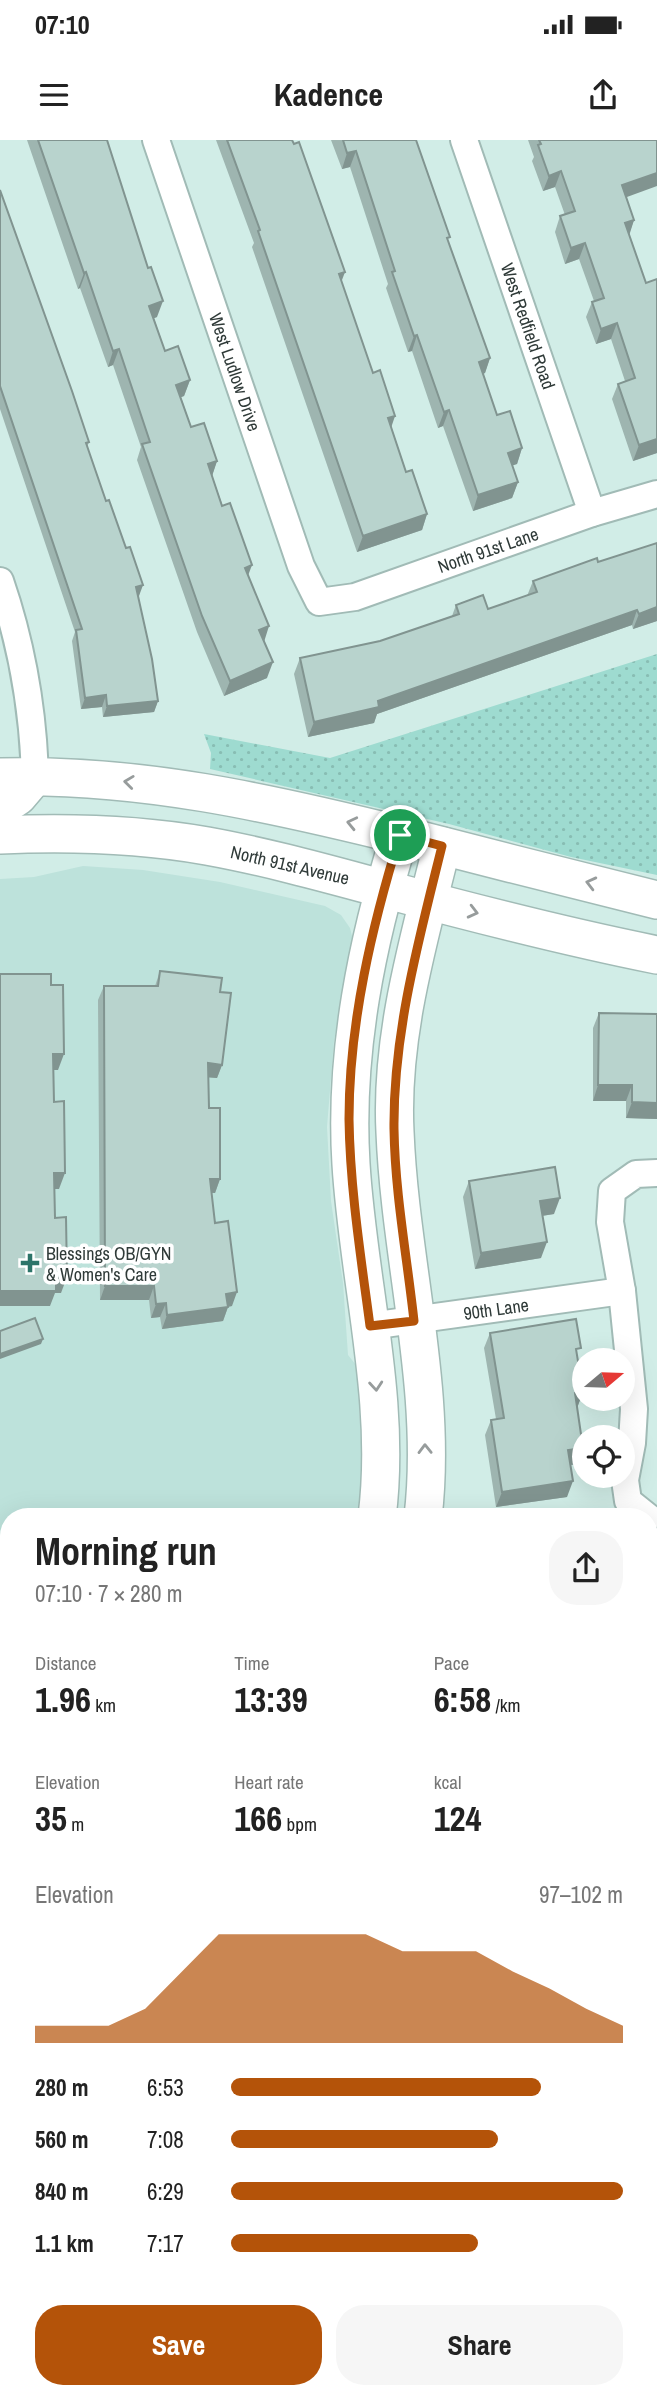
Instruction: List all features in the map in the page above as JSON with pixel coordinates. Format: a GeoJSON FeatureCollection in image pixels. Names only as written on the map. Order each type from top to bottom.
{"type":"FeatureCollection","features":[{"type":"Feature","properties":{"kind":"main road"},"geometry":{"type":"LineString","coordinates":[[0,808],[18,796],[17,777],[118,780],[213,793],[311,813],[657,900]]}},
{"type":"Feature","properties":{"kind":"main road","name":"North 91st Avenue"},"geometry":{"type":"LineString","coordinates":[[0,835],[116,835],[205,845],[298,865],[429,901],[657,955]]}},
{"type":"Feature","properties":{"kind":"main road"},"geometry":{"type":"LineString","coordinates":[[377,1508],[379,1410],[354,1205],[349,1105],[358,1012],[383,889],[400,835]]}},
{"type":"Feature","properties":{"kind":"main road"},"geometry":{"type":"LineString","coordinates":[[424,1508],[425,1411],[398,1188],[395,1107],[403,1015],[442,846]]}},
{"type":"Feature","properties":{"kind":"street","name":"West Ludlow Drive"},"geometry":{"type":"LineString","coordinates":[[156,140],[301,566],[318,602]]}},
{"type":"Feature","properties":{"kind":"street","name":"West Redfield Road"},"geometry":{"type":"LineString","coordinates":[[464,140],[592,513]]}},
{"type":"Feature","properties":{"kind":"street","name":"North 91st Lane"},"geometry":{"type":"LineString","coordinates":[[318,602],[355,597],[592,513],[657,494]]}},
{"type":"Feature","properties":{"kind":"street"},"geometry":{"type":"LineString","coordinates":[[0,581],[22,653],[33,737],[17,777]]}},
{"type":"Feature","properties":{"kind":"street"},"geometry":{"type":"LineString","coordinates":[[640,1508],[625,1480],[632,1443],[634,1409],[622,1291],[610,1222],[612,1191],[636,1174],[657,1173]]}},
{"type":"Feature","properties":{"kind":"street","name":"90th Lane"},"geometry":{"type":"LineString","coordinates":[[370,1326],[622,1291]]}},
{"type":"Feature","properties":{"kind":"shaded area"},"geometry":{"type":"Polygon","coordinates":[[[83,866],[143,870],[220,882],[325,906],[341,915],[350,928],[353,940],[334,1041],[327,1127],[331,1201],[343,1283],[348,1355],[356,1365],[358,1386],[363,1480],[360,1508],[0,1508],[0,879],[34,877],[83,866]]]}},
{"type":"Feature","properties":{"kind":"green space"},"geometry":{"type":"Polygon","coordinates":[[[657,654],[657,875],[571,857],[449,824],[210,769],[211,753],[204,734],[330,758],[657,654]]]}},
{"type":"Feature","properties":{"kind":"building"},"geometry":{"type":"Polygon","coordinates":[[[38,140],[107,140],[148,268],[151,267],[163,301],[149,306],[165,351],[178,346],[190,380],[176,385],[191,427],[204,423],[217,461],[208,464],[222,506],[230,503],[252,565],[245,568],[269,626],[259,630],[273,662],[230,681],[202,616],[142,444],[150,442],[119,349],[113,351],[38,140]]]}},
{"type":"Feature","properties":{"kind":"building"},"geometry":{"type":"Polygon","coordinates":[[[227,140],[292,140],[294,144],[299,142],[345,272],[339,274],[373,373],[380,370],[395,416],[388,418],[406,472],[412,470],[427,514],[363,536],[227,140]]]}},
{"type":"Feature","properties":{"kind":"building"},"geometry":{"type":"Polygon","coordinates":[[[343,140],[416,140],[450,237],[447,238],[490,358],[479,362],[497,415],[510,411],[522,448],[508,453],[518,482],[478,495],[449,410],[444,412],[417,335],[414,336],[356,151],[347,153],[343,140]]]}},
{"type":"Feature","properties":{"kind":"building"},"geometry":{"type":"Polygon","coordinates":[[[539,140],[657,140],[657,173],[622,185],[634,220],[625,223],[646,283],[657,279],[657,439],[639,445],[618,384],[635,378],[617,323],[601,329],[592,302],[604,298],[585,243],[571,248],[560,216],[575,211],[561,171],[549,176],[538,145],[541,144],[539,140]]]}},
{"type":"Feature","properties":{"kind":"building"},"geometry":{"type":"Polygon","coordinates":[[[0,190],[72,391],[106,501],[109,500],[126,548],[130,547],[143,585],[136,587],[158,701],[107,706],[106,695],[85,698],[76,630],[82,629],[0,386],[0,190]]]}},
{"type":"Feature","properties":{"kind":"building"},"geometry":{"type":"Polygon","coordinates":[[[657,543],[657,607],[639,614],[637,610],[378,701],[379,707],[314,722],[300,658],[380,641],[459,614],[456,605],[483,595],[488,609],[537,592],[533,581],[597,558],[598,562],[657,543]]]}},
{"type":"Feature","properties":{"kind":"building"},"geometry":{"type":"Polygon","coordinates":[[[160,971],[222,978],[220,992],[231,993],[222,1065],[208,1063],[209,1108],[220,1108],[220,1179],[210,1179],[215,1223],[228,1221],[237,1292],[226,1294],[228,1307],[167,1315],[166,1303],[156,1304],[154,1286],[105,1286],[104,986],[158,986],[160,971]]]}},
{"type":"Feature","properties":{"kind":"building"},"geometry":{"type":"Polygon","coordinates":[[[0,974],[51,974],[51,985],[63,985],[64,1054],[53,1054],[54,1102],[64,1101],[65,1173],[54,1173],[55,1218],[66,1217],[67,1277],[56,1278],[56,1291],[0,1291],[0,974]]]}},
{"type":"Feature","properties":{"kind":"building"},"geometry":{"type":"Polygon","coordinates":[[[599,1013],[657,1014],[657,1103],[632,1102],[632,1085],[598,1085],[599,1013]]]}},
{"type":"Feature","properties":{"kind":"building"},"geometry":{"type":"Polygon","coordinates":[[[555,1167],[560,1198],[540,1201],[547,1242],[481,1253],[469,1181],[555,1167]]]}},
{"type":"Feature","properties":{"kind":"building"},"geometry":{"type":"Polygon","coordinates":[[[35,1318],[43,1339],[0,1354],[0,1331],[35,1318]]]}},
{"type":"Feature","properties":{"kind":"building"},"geometry":{"type":"Polygon","coordinates":[[[576,1319],[581,1348],[572,1348],[572,1411],[578,1411],[580,1425],[572,1425],[572,1449],[568,1450],[572,1481],[502,1492],[491,1420],[504,1418],[490,1333],[576,1319]]]}},
{"type":"Feature","properties":{"kind":"place","name":"Blessings OB/GYN & Women's Care"},"geometry":{"type":"Point","coordinates":[30,1263]}},
{"type":"Feature","properties":{"kind":"route"},"geometry":{"type":"LineString","coordinates":[[400,835],[442,846],[403,1015],[396,1077],[394,1130],[398,1188],[414,1321],[370,1326],[354,1205],[349,1118],[351,1066],[358,1012],[374,931],[383,889],[400,835]]}}]}
